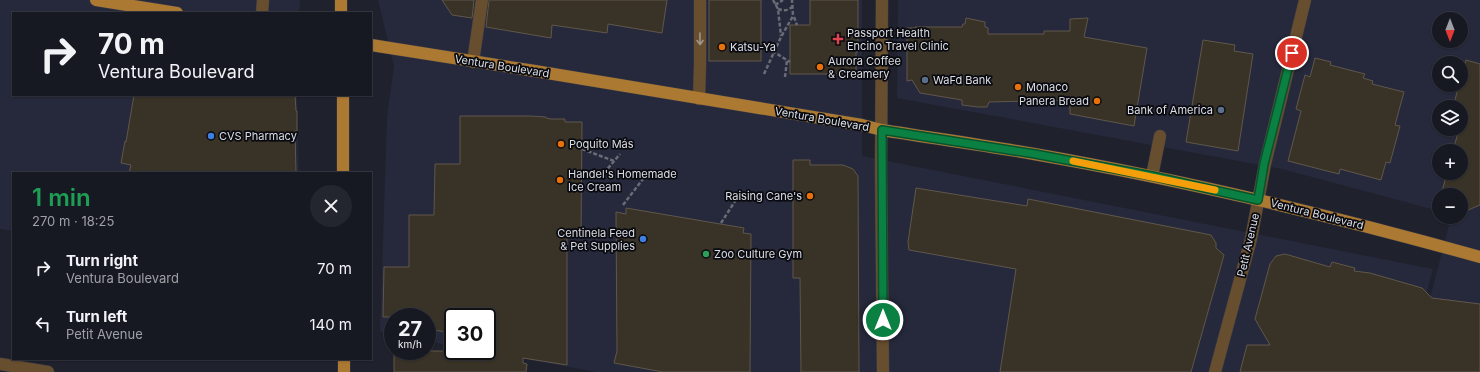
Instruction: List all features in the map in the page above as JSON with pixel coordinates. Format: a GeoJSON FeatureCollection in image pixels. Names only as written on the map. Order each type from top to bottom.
{"type":"FeatureCollection","features":[{"type":"Feature","properties":{"kind":"main road"},"geometry":{"type":"LineString","coordinates":[[96,0],[171,12]]}},
{"type":"Feature","properties":{"kind":"main road"},"geometry":{"type":"LineString","coordinates":[[341,0],[342,12]]}},
{"type":"Feature","properties":{"kind":"main road","name":"Ventura Boulevard"},"geometry":{"type":"LineString","coordinates":[[372,45],[1035,154],[1152,176],[1398,234],[1480,257]]}},
{"type":"Feature","properties":{"kind":"main road"},"geometry":{"type":"LineString","coordinates":[[342,96],[343,172]]}},
{"type":"Feature","properties":{"kind":"main road"},"geometry":{"type":"LineString","coordinates":[[344,360],[344,372]]}},
{"type":"Feature","properties":{"kind":"street"},"geometry":{"type":"LineString","coordinates":[[262,12],[263,0]]}},
{"type":"Feature","properties":{"kind":"street"},"geometry":{"type":"LineString","coordinates":[[473,62],[482,0]]}},
{"type":"Feature","properties":{"kind":"street"},"geometry":{"type":"LineString","coordinates":[[699,99],[700,0]]}},
{"type":"Feature","properties":{"kind":"street"},"geometry":{"type":"LineString","coordinates":[[882,0],[883,372]]}},
{"type":"Feature","properties":{"kind":"street","name":"Petit Avenue"},"geometry":{"type":"LineString","coordinates":[[1215,372],[1251,239],[1264,164],[1305,0]]}},
{"type":"Feature","properties":{"kind":"street"},"geometry":{"type":"LineString","coordinates":[[1152,176],[1160,136]]}},
{"type":"Feature","properties":{"kind":"street"},"geometry":{"type":"LineString","coordinates":[[0,364],[48,372]]}},
{"type":"Feature","properties":{"kind":"path"},"geometry":{"type":"LineString","coordinates":[[772,0],[778,9],[781,37]]}},
{"type":"Feature","properties":{"kind":"path"},"geometry":{"type":"LineString","coordinates":[[775,5],[782,0]]}},
{"type":"Feature","properties":{"kind":"path"},"geometry":{"type":"LineString","coordinates":[[788,0],[792,1],[797,25]]}},
{"type":"Feature","properties":{"kind":"path"},"geometry":{"type":"LineString","coordinates":[[778,9],[786,11],[793,6]]}},
{"type":"Feature","properties":{"kind":"path"},"geometry":{"type":"LineString","coordinates":[[764,74],[781,37],[794,16]]}},
{"type":"Feature","properties":{"kind":"path"},"geometry":{"type":"LineString","coordinates":[[761,47],[774,52],[788,61],[785,77]]}},
{"type":"Feature","properties":{"kind":"path"},"geometry":{"type":"LineString","coordinates":[[582,149],[614,161]]}},
{"type":"Feature","properties":{"kind":"path"},"geometry":{"type":"LineString","coordinates":[[604,173],[620,154]]}},
{"type":"Feature","properties":{"kind":"path"},"geometry":{"type":"LineString","coordinates":[[623,205],[644,179]]}},
{"type":"Feature","properties":{"kind":"path"},"geometry":{"type":"LineString","coordinates":[[721,222],[739,195]]}},
{"type":"Feature","properties":{"kind":"shaded area"},"geometry":{"type":"Polygon","coordinates":[[[0,0],[300,0],[299,12],[12,12],[12,96],[297,96],[299,172],[12,172],[12,231],[0,229],[0,0]]]}},
{"type":"Feature","properties":{"kind":"shaded area"},"geometry":{"type":"Polygon","coordinates":[[[378,0],[862,0],[862,156],[1433,269],[1406,372],[596,372],[496,354],[496,308],[444,308],[444,344],[436,343],[436,308],[384,308],[384,333],[380,332],[387,117],[394,66],[378,0]]]}},
{"type":"Feature","properties":{"kind":"shaded area"},"geometry":{"type":"Polygon","coordinates":[[[898,0],[1480,0],[1480,372],[1411,372],[1449,224],[1468,224],[1468,188],[1432,188],[1432,209],[1282,169],[897,98],[898,0]]]}},
{"type":"Feature","properties":{"kind":"building"},"geometry":{"type":"Polygon","coordinates":[[[442,0],[474,0],[472,18],[452,15],[442,0]]]}},
{"type":"Feature","properties":{"kind":"building"},"geometry":{"type":"Polygon","coordinates":[[[489,0],[667,0],[662,33],[608,24],[607,33],[552,25],[551,38],[486,27],[489,0]]]}},
{"type":"Feature","properties":{"kind":"building"},"geometry":{"type":"Polygon","coordinates":[[[709,0],[761,0],[761,61],[709,61],[709,0]]]}},
{"type":"Feature","properties":{"kind":"building"},"geometry":{"type":"Polygon","coordinates":[[[810,0],[858,0],[858,52],[856,52],[856,74],[790,74],[790,25],[810,25],[810,0]]]}},
{"type":"Feature","properties":{"kind":"building"},"geometry":{"type":"Polygon","coordinates":[[[966,18],[985,22],[985,27],[988,28],[988,34],[1044,34],[1044,31],[1070,31],[1070,19],[1088,18],[1084,37],[1147,48],[1134,126],[1070,114],[1070,100],[989,102],[987,107],[978,107],[962,105],[962,100],[920,93],[912,80],[907,81],[907,28],[962,27],[963,24],[965,24],[966,18]]]}},
{"type":"Feature","properties":{"kind":"building"},"geometry":{"type":"Polygon","coordinates":[[[1203,40],[1235,45],[1234,51],[1253,54],[1238,151],[1186,142],[1203,40]]]}},
{"type":"Feature","properties":{"kind":"building"},"geometry":{"type":"Polygon","coordinates":[[[1315,58],[1331,62],[1330,65],[1365,74],[1363,78],[1373,81],[1372,84],[1404,92],[1395,125],[1400,126],[1390,163],[1386,162],[1381,180],[1340,169],[1339,174],[1288,161],[1301,111],[1296,109],[1305,75],[1310,77],[1315,58]]]}},
{"type":"Feature","properties":{"kind":"building"},"geometry":{"type":"Polygon","coordinates":[[[1468,61],[1480,64],[1480,205],[1468,210],[1468,188],[1443,188],[1445,180],[1468,180],[1468,144],[1455,144],[1457,136],[1468,136],[1468,100],[1455,100],[1457,92],[1468,92],[1468,61]]]}},
{"type":"Feature","properties":{"kind":"building","name":"CVS Pharmacy"},"geometry":{"type":"Polygon","coordinates":[[[134,96],[295,96],[297,111],[297,131],[295,131],[296,172],[129,172],[131,165],[121,163],[125,141],[126,142],[134,96]]]}},
{"type":"Feature","properties":{"kind":"building"},"geometry":{"type":"Polygon","coordinates":[[[460,116],[530,116],[565,119],[565,122],[582,122],[581,236],[567,236],[567,365],[523,358],[523,363],[527,364],[526,372],[394,372],[394,360],[436,360],[436,351],[444,351],[444,360],[496,360],[496,308],[444,308],[444,332],[436,330],[436,308],[384,308],[383,317],[384,267],[409,267],[409,215],[434,215],[435,164],[460,164],[460,116]]]}},
{"type":"Feature","properties":{"kind":"building"},"geometry":{"type":"Polygon","coordinates":[[[793,160],[810,160],[810,165],[843,165],[853,169],[858,176],[859,372],[801,372],[800,278],[793,278],[793,160]]]}},
{"type":"Feature","properties":{"kind":"building"},"geometry":{"type":"Polygon","coordinates":[[[916,188],[1027,206],[1028,199],[1211,235],[1216,243],[1216,248],[1224,255],[1191,372],[1000,372],[1016,269],[909,250],[908,242],[916,188]]]}},
{"type":"Feature","properties":{"kind":"building"},"geometry":{"type":"Polygon","coordinates":[[[626,208],[744,228],[743,233],[751,234],[750,372],[663,372],[614,363],[617,351],[616,212],[626,214],[626,208]]]}},
{"type":"Feature","properties":{"kind":"building"},"geometry":{"type":"Polygon","coordinates":[[[1285,254],[1330,267],[1332,262],[1355,268],[1354,271],[1370,273],[1422,288],[1432,298],[1480,304],[1480,372],[1240,372],[1247,345],[1270,345],[1255,319],[1270,264],[1276,256],[1285,254]]]}},
{"type":"Feature","properties":{"kind":"slow traffic"},"geometry":{"type":"LineString","coordinates":[[1073,161],[1215,190]]}},
{"type":"Feature","properties":{"kind":"place","name":"Passport Health Encino Travel Clinic"},"geometry":{"type":"Point","coordinates":[838,39]}},
{"type":"Feature","properties":{"kind":"place","name":"Katsu-Ya"},"geometry":{"type":"Point","coordinates":[722,47]}},
{"type":"Feature","properties":{"kind":"place","name":"Aurora Coffee & Creamery"},"geometry":{"type":"Point","coordinates":[820,67]}},
{"type":"Feature","properties":{"kind":"place","name":"WaFd Bank"},"geometry":{"type":"Point","coordinates":[925,80]}},
{"type":"Feature","properties":{"kind":"place","name":"Monaco"},"geometry":{"type":"Point","coordinates":[1018,87]}},
{"type":"Feature","properties":{"kind":"place","name":"Panera Bread"},"geometry":{"type":"Point","coordinates":[1097,101]}},
{"type":"Feature","properties":{"kind":"place","name":"Bank of America"},"geometry":{"type":"Point","coordinates":[1221,110]}},
{"type":"Feature","properties":{"kind":"place","name":"CVS Pharmacy"},"geometry":{"type":"Point","coordinates":[211,136]}},
{"type":"Feature","properties":{"kind":"place","name":"Poquito Más"},"geometry":{"type":"Point","coordinates":[561,144]}},
{"type":"Feature","properties":{"kind":"place","name":"Handel's Homemade Ice Cream"},"geometry":{"type":"Point","coordinates":[560,180]}},
{"type":"Feature","properties":{"kind":"place","name":"Raising Cane's"},"geometry":{"type":"Point","coordinates":[810,196]}},
{"type":"Feature","properties":{"kind":"place","name":"Centinela Feed & Pet Supplies"},"geometry":{"type":"Point","coordinates":[643,239]}},
{"type":"Feature","properties":{"kind":"place","name":"Zoo Culture Gym"},"geometry":{"type":"Point","coordinates":[706,254]}},
{"type":"Feature","properties":{"kind":"route"},"geometry":{"type":"LineString","coordinates":[[883,320],[882,130],[1035,154],[1152,176],[1258,200],[1264,164],[1292,53]]}}]}
